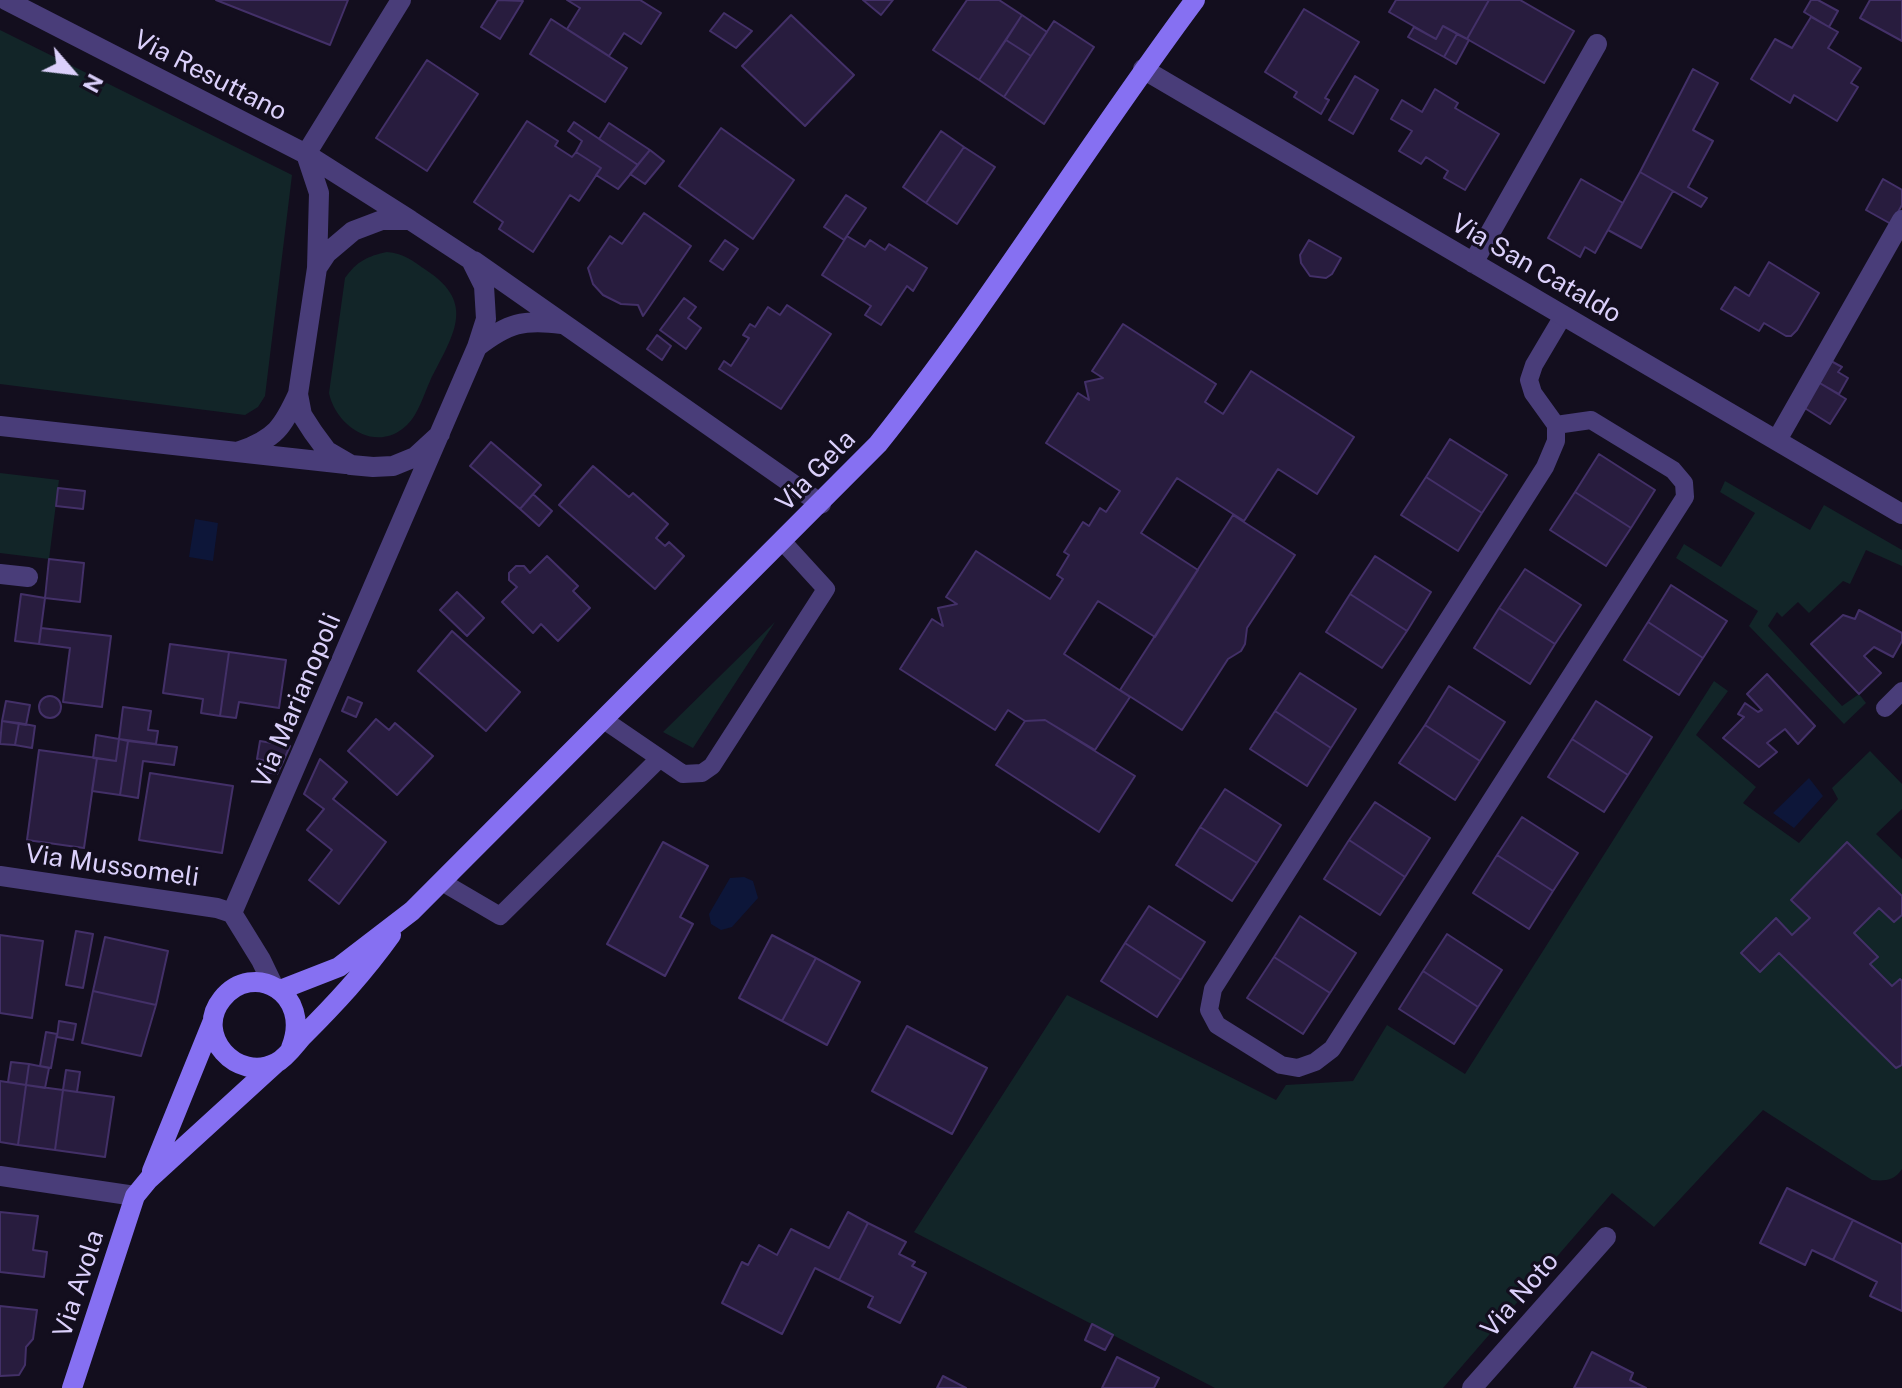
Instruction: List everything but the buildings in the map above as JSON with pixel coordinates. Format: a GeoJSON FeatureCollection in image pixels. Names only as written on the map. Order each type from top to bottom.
{"type":"FeatureCollection","features":[{"type":"Feature","properties":{"kind":"street","name":"Via Resuttano"},"geometry":{"type":"LineString","coordinates":[[6,0],[306,154],[410,220]]}},
{"type":"Feature","properties":{"kind":"street"},"geometry":{"type":"LineString","coordinates":[[232,453],[262,444],[273,436],[287,418],[298,394],[317,268],[319,193],[306,154],[401,0]]}},
{"type":"Feature","properties":{"kind":"street","name":"Via Gela"},"geometry":{"type":"LineString","coordinates":[[403,919],[878,444],[930,379],[1143,69],[1195,0]]}},
{"type":"Feature","properties":{"kind":"street"},"geometry":{"type":"LineString","coordinates":[[1473,263],[1597,44]]}},
{"type":"Feature","properties":{"kind":"street","name":"Via San Cataldo"},"geometry":{"type":"LineString","coordinates":[[1143,69],[1902,514]]}},
{"type":"Feature","properties":{"kind":"street"},"geometry":{"type":"LineString","coordinates":[[317,268],[327,253],[353,231],[382,220],[410,220],[566,324],[821,504]]}},
{"type":"Feature","properties":{"kind":"street"},"geometry":{"type":"LineString","coordinates":[[1777,440],[1902,220]]}},
{"type":"Feature","properties":{"kind":"street"},"geometry":{"type":"LineString","coordinates":[[0,426],[232,453],[393,466],[415,457],[440,434],[477,347],[486,319],[484,286],[471,260]]}},
{"type":"Feature","properties":{"kind":"street"},"geometry":{"type":"LineString","coordinates":[[477,347],[521,321],[566,324]]}},
{"type":"Feature","properties":{"kind":"street"},"geometry":{"type":"LineString","coordinates":[[298,394],[302,415],[327,451],[351,465]]}},
{"type":"Feature","properties":{"kind":"street","name":"Via Marianopoli"},"geometry":{"type":"LineString","coordinates":[[230,906],[440,434]]}},
{"type":"Feature","properties":{"kind":"street"},"geometry":{"type":"LineString","coordinates":[[0,574],[28,577]]}},
{"type":"Feature","properties":{"kind":"street","name":"Via Mussomeli"},"geometry":{"type":"LineString","coordinates":[[0,876],[230,906]]}},
{"type":"Feature","properties":{"kind":"street"},"geometry":{"type":"LineString","coordinates":[[213,1022],[213,1036],[223,1053],[239,1065],[259,1068],[285,1055],[297,1034],[297,1017],[291,1002],[277,989],[230,906]]}},
{"type":"Feature","properties":{"kind":"street"},"geometry":{"type":"LineString","coordinates":[[149,1179],[223,996],[247,983],[277,989],[339,967],[403,919]]}},
{"type":"Feature","properties":{"kind":"street"},"geometry":{"type":"LineString","coordinates":[[0,1176],[135,1196],[149,1179],[285,1055],[358,980],[403,919]]}},
{"type":"Feature","properties":{"kind":"street","name":"Via Avola"},"geometry":{"type":"LineString","coordinates":[[72,1388],[135,1196]]}},
{"type":"Feature","properties":{"kind":"street","name":"Via Noto"},"geometry":{"type":"LineString","coordinates":[[1472,1388],[1606,1237]]}},
{"type":"Feature","properties":{"kind":"lane"},"geometry":{"type":"LineString","coordinates":[[1556,425],[1591,420],[1673,470],[1684,483],[1685,497],[1332,1049],[1315,1062],[1298,1068],[1281,1065],[1217,1025],[1209,1010],[1213,989],[1545,467],[1556,441],[1556,425],[1533,393],[1529,380],[1534,365],[1563,316]]}},
{"type":"Feature","properties":{"kind":"lane"},"geometry":{"type":"LineString","coordinates":[[604,720],[683,774],[702,773],[712,766],[826,589],[783,542]]}},
{"type":"Feature","properties":{"kind":"lane"},"geometry":{"type":"LineString","coordinates":[[1885,708],[1902,691]]}},
{"type":"Feature","properties":{"kind":"lane"},"geometry":{"type":"LineString","coordinates":[[442,882],[500,916],[660,758]]}},
{"type":"Feature","properties":{"kind":"green space"},"geometry":{"type":"Polygon","coordinates":[[[0,30],[292,175],[265,396],[258,407],[245,415],[0,384],[0,30]]]}},
{"type":"Feature","properties":{"kind":"green space"},"geometry":{"type":"Polygon","coordinates":[[[387,252],[408,258],[442,283],[452,295],[456,321],[411,421],[395,433],[371,437],[349,426],[333,405],[329,393],[345,278],[363,260],[387,252]]]}},
{"type":"Feature","properties":{"kind":"green space"},"geometry":{"type":"Polygon","coordinates":[[[0,473],[59,480],[49,559],[0,553],[0,473]]]}},
{"type":"Feature","properties":{"kind":"green space"},"geometry":{"type":"Polygon","coordinates":[[[1725,481],[1810,530],[1824,505],[1902,550],[1902,566],[1866,550],[1850,584],[1843,581],[1809,613],[1798,602],[1782,617],[1777,612],[1768,626],[1842,706],[1859,694],[1866,703],[1844,724],[1749,626],[1758,611],[1676,558],[1684,544],[1721,567],[1755,513],[1720,492],[1725,481]]]}},
{"type":"Feature","properties":{"kind":"green space"},"geometry":{"type":"Polygon","coordinates":[[[775,622],[693,748],[663,732],[775,622]]]}},
{"type":"Feature","properties":{"kind":"green space"},"geometry":{"type":"Polygon","coordinates":[[[1714,681],[1728,691],[1696,735],[1756,787],[1743,803],[1799,843],[1838,799],[1832,788],[1870,751],[1902,784],[1902,809],[1876,834],[1902,859],[1902,1169],[1896,1176],[1872,1180],[1763,1110],[1654,1227],[1612,1193],[1443,1388],[1215,1388],[914,1232],[1067,995],[1276,1100],[1286,1085],[1353,1081],[1387,1025],[1465,1074],[1714,681]]]}},
{"type":"Feature","properties":{"kind":"water"},"geometry":{"type":"Polygon","coordinates":[[[195,519],[218,523],[213,561],[189,557],[195,519]]]}},
{"type":"Feature","properties":{"kind":"water"},"geometry":{"type":"Polygon","coordinates":[[[1809,778],[1823,796],[1794,828],[1773,813],[1809,778]]]}},
{"type":"Feature","properties":{"kind":"water"},"geometry":{"type":"Polygon","coordinates":[[[744,877],[753,881],[758,898],[732,927],[721,930],[711,924],[709,914],[730,878],[744,877]]]}}]}
